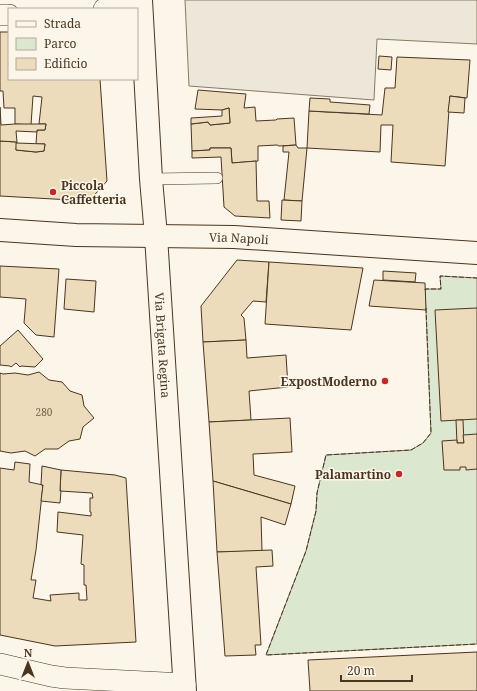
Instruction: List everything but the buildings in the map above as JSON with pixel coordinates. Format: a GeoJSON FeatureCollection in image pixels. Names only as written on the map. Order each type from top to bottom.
{"type":"FeatureCollection","features":[{"type":"Feature","properties":{"kind":"main road","name":"Via Brigata Regina"},"geometry":{"type":"LineString","coordinates":[[141,3],[151,179],[185,687]]}},
{"type":"Feature","properties":{"kind":"main road","name":"Via Napoli"},"geometry":{"type":"LineString","coordinates":[[0,230],[76,235],[234,237],[477,253]]}},
{"type":"Feature","properties":{"kind":"street"},"geometry":{"type":"LineString","coordinates":[[110,8],[141,3]]}},
{"type":"Feature","properties":{"kind":"street"},"geometry":{"type":"LineString","coordinates":[[0,664],[50,676],[62,684],[185,687]]}},
{"type":"Feature","properties":{"kind":"lane"},"geometry":{"type":"LineString","coordinates":[[151,179],[217,178]]}},
{"type":"Feature","properties":{"kind":"green space","name":"Palamartino"},"geometry":{"type":"Polygon","coordinates":[[[440,276],[477,278],[477,644],[266,655],[306,551],[316,511],[317,493],[326,455],[411,450],[423,443],[431,433],[425,289],[441,289],[440,276]]]}},
{"type":"Feature","properties":{"kind":"shaded area"},"geometry":{"type":"Polygon","coordinates":[[[185,0],[477,0],[477,44],[377,39],[374,100],[189,86],[185,0]]]}},
{"type":"Feature","properties":{"kind":"fence"},"geometry":{"type":"LineString","coordinates":[[425,290],[441,289],[440,276],[477,278]]}},
{"type":"Feature","properties":{"kind":"fence"},"geometry":{"type":"LineString","coordinates":[[426,308],[431,433],[423,443],[411,450],[326,455],[317,493],[316,511],[306,551],[266,655],[477,644]]}},
{"type":"Feature","properties":{"kind":"place","name":"Piccola Caffetteria"},"geometry":{"type":"Point","coordinates":[53,192]}},
{"type":"Feature","properties":{"kind":"place","name":"ExpostModerno"},"geometry":{"type":"Point","coordinates":[385,381]}},
{"type":"Feature","properties":{"kind":"place","name":"Palamartino"},"geometry":{"type":"Point","coordinates":[399,474]}}]}
